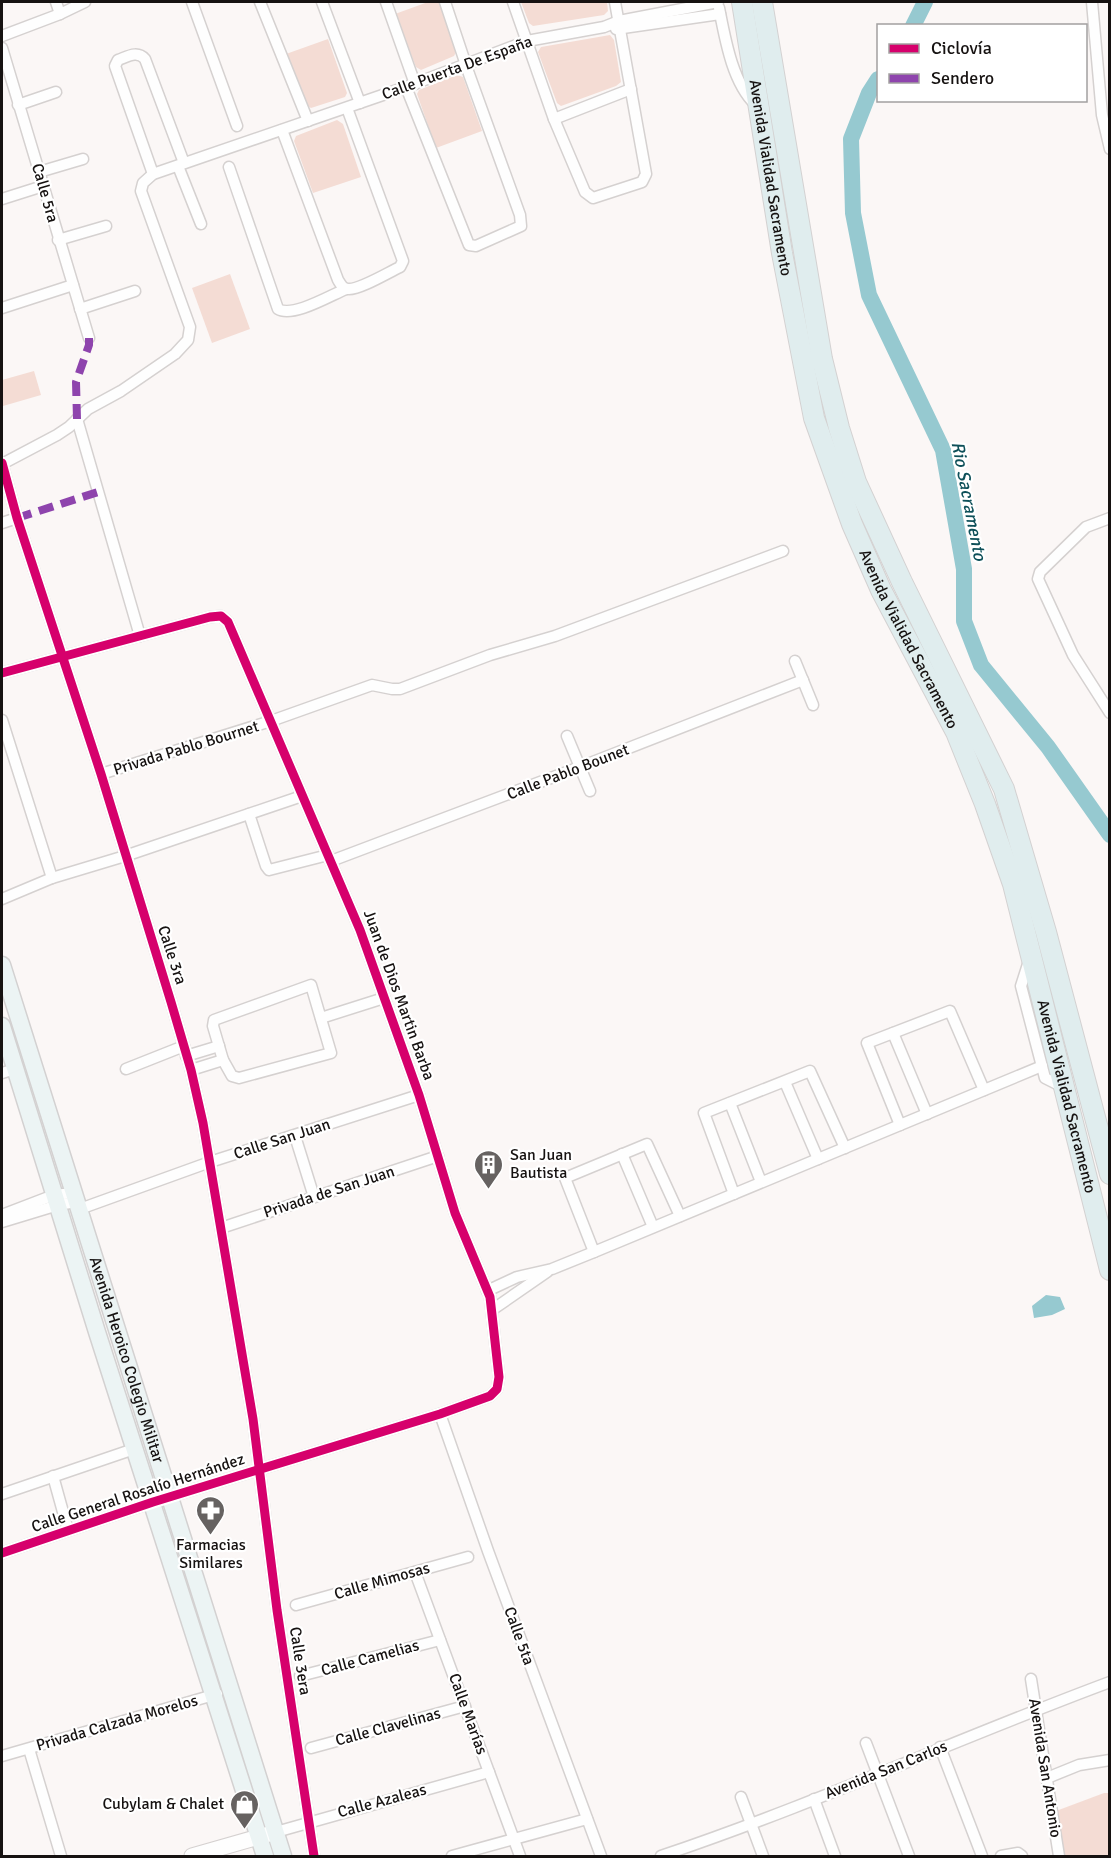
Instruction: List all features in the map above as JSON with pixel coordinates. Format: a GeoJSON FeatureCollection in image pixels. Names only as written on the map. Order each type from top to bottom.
{"type":"FeatureCollection","features":[{"type":"Feature","properties":{"kind":"highway","name":"Avenida Vialidad Sacramento"},"geometry":{"type":"LineString","coordinates":[[742,2],[782,253],[814,418],[852,524],[895,618],[956,732],[1010,873],[1110,1270]]}},
{"type":"Feature","properties":{"kind":"highway","name":"Avenida Vialidad Sacramento"},"geometry":{"type":"LineString","coordinates":[[762,2],[822,359],[839,428],[856,482],[902,582],[1005,789],[1046,932],[1110,1174]]}},
{"type":"Feature","properties":{"kind":"main road","name":"Avenida Heroico Colegio Militar"},"geometry":{"type":"LineString","coordinates":[[2,965],[10,1018],[75,1202],[232,1690],[283,1857]]}},
{"type":"Feature","properties":{"kind":"main road","name":"Avenida Heroico Colegio Militar"},"geometry":{"type":"LineString","coordinates":[[2,1026],[8,1071],[56,1200],[265,1857]]}},
{"type":"Feature","properties":{"kind":"street"},"geometry":{"type":"LineString","coordinates":[[56,2],[60,14]]}},
{"type":"Feature","properties":{"kind":"street"},"geometry":{"type":"LineString","coordinates":[[2,36],[85,2]]}},
{"type":"Feature","properties":{"kind":"street"},"geometry":{"type":"LineString","coordinates":[[192,2],[237,126]]}},
{"type":"Feature","properties":{"kind":"street"},"geometry":{"type":"LineString","coordinates":[[260,2],[308,121]]}},
{"type":"Feature","properties":{"kind":"street"},"geometry":{"type":"LineString","coordinates":[[322,2],[360,103]]}},
{"type":"Feature","properties":{"kind":"street"},"geometry":{"type":"LineString","coordinates":[[386,2],[411,85],[465,237],[469,245],[476,246],[521,226],[522,220],[445,2]]}},
{"type":"Feature","properties":{"kind":"street"},"geometry":{"type":"LineString","coordinates":[[513,2],[554,119],[586,194],[593,198],[642,182],[646,174],[615,2]]}},
{"type":"Feature","properties":{"kind":"street"},"geometry":{"type":"LineString","coordinates":[[718,2],[726,40],[742,86],[760,108]]}},
{"type":"Feature","properties":{"kind":"street","name":"Calle Puerta De España"},"geometry":{"type":"LineString","coordinates":[[153,174],[347,108],[527,41],[666,17],[718,2]]}},
{"type":"Feature","properties":{"kind":"street"},"geometry":{"type":"LineString","coordinates":[[1092,2],[1102,114],[1110,149]]}},
{"type":"Feature","properties":{"kind":"street","name":"Calle Puerta De España"},"geometry":{"type":"LineString","coordinates":[[666,17],[720,14]]}},
{"type":"Feature","properties":{"kind":"street","name":"Calle 5ra"},"geometry":{"type":"LineString","coordinates":[[2,48],[89,338]]}},
{"type":"Feature","properties":{"kind":"street"},"geometry":{"type":"LineString","coordinates":[[2,464],[69,427],[88,410],[121,391],[175,354],[188,340],[190,327],[141,191],[143,183],[153,174],[114,66],[118,60],[136,54],[141,54],[145,59],[201,224]]}},
{"type":"Feature","properties":{"kind":"street"},"geometry":{"type":"LineString","coordinates":[[554,119],[631,89]]}},
{"type":"Feature","properties":{"kind":"street"},"geometry":{"type":"LineString","coordinates":[[18,105],[56,92]]}},
{"type":"Feature","properties":{"kind":"street"},"geometry":{"type":"LineString","coordinates":[[229,167],[278,309],[288,312],[298,309],[346,289],[357,287],[397,268],[403,261],[347,108]]}},
{"type":"Feature","properties":{"kind":"street"},"geometry":{"type":"LineString","coordinates":[[282,130],[338,280],[346,289]]}},
{"type":"Feature","properties":{"kind":"street"},"geometry":{"type":"LineString","coordinates":[[39,172],[83,159]]}},
{"type":"Feature","properties":{"kind":"street"},"geometry":{"type":"LineString","coordinates":[[2,199],[43,186]]}},
{"type":"Feature","properties":{"kind":"street"},"geometry":{"type":"LineString","coordinates":[[58,240],[106,225]]}},
{"type":"Feature","properties":{"kind":"street"},"geometry":{"type":"LineString","coordinates":[[2,308],[73,285]]}},
{"type":"Feature","properties":{"kind":"street"},"geometry":{"type":"LineString","coordinates":[[80,309],[135,291]]}},
{"type":"Feature","properties":{"kind":"street"},"geometry":{"type":"LineString","coordinates":[[2,673],[140,636],[77,419]]}},
{"type":"Feature","properties":{"kind":"street","name":"Calle 3ra"},"geometry":{"type":"LineString","coordinates":[[2,464],[17,518],[101,774],[191,1070],[210,1162],[253,1419],[259,1470]]}},
{"type":"Feature","properties":{"kind":"street"},"geometry":{"type":"LineString","coordinates":[[2,523],[17,518]]}},
{"type":"Feature","properties":{"kind":"street"},"geometry":{"type":"LineString","coordinates":[[1110,518],[1086,527],[1040,572],[1038,579],[1073,655],[1110,713]]}},
{"type":"Feature","properties":{"kind":"street","name":"Privada Pablo Bournet"},"geometry":{"type":"LineString","coordinates":[[101,774],[271,721],[372,685],[400,689],[490,655],[555,636],[783,550]]}},
{"type":"Feature","properties":{"kind":"street","name":"Juan de Dios Martin Barba"},"geometry":{"type":"LineString","coordinates":[[140,636],[210,617],[221,616],[228,622],[360,930],[419,1095],[455,1214],[487,1291],[492,1310],[499,1377],[497,1389],[490,1396]]}},
{"type":"Feature","properties":{"kind":"street"},"geometry":{"type":"LineString","coordinates":[[795,661],[813,705]]}},
{"type":"Feature","properties":{"kind":"street","name":"Calle Pablo Bounet"},"geometry":{"type":"LineString","coordinates":[[249,814],[269,870],[329,858],[580,767],[803,680]]}},
{"type":"Feature","properties":{"kind":"street"},"geometry":{"type":"LineString","coordinates":[[2,720],[52,878]]}},
{"type":"Feature","properties":{"kind":"street"},"geometry":{"type":"LineString","coordinates":[[567,736],[590,791]]}},
{"type":"Feature","properties":{"kind":"street"},"geometry":{"type":"LineString","coordinates":[[2,898],[52,878],[125,856],[302,796]]}},
{"type":"Feature","properties":{"kind":"street"},"geometry":{"type":"LineString","coordinates":[[1031,955],[1021,986],[1045,1078],[1065,1088]]}},
{"type":"Feature","properties":{"kind":"street"},"geometry":{"type":"LineString","coordinates":[[310,985],[321,1018],[331,1053],[239,1078],[232,1076],[223,1060],[213,1026],[216,1019],[310,985]]}},
{"type":"Feature","properties":{"kind":"street"},"geometry":{"type":"LineString","coordinates":[[321,1018],[384,998]]}},
{"type":"Feature","properties":{"kind":"street"},"geometry":{"type":"LineString","coordinates":[[900,1125],[867,1043],[951,1011],[984,1090]]}},
{"type":"Feature","properties":{"kind":"street"},"geometry":{"type":"LineString","coordinates":[[893,1033],[927,1114]]}},
{"type":"Feature","properties":{"kind":"street"},"geometry":{"type":"LineString","coordinates":[[126,1069],[185,1051],[219,1046]]}},
{"type":"Feature","properties":{"kind":"street"},"geometry":{"type":"LineString","coordinates":[[191,1070],[223,1060]]}},
{"type":"Feature","properties":{"kind":"street"},"geometry":{"type":"LineString","coordinates":[[487,1291],[517,1277],[552,1269],[594,1252],[1042,1066]]}},
{"type":"Feature","properties":{"kind":"street"},"geometry":{"type":"LineString","coordinates":[[734,1194],[704,1113],[810,1071],[845,1148]]}},
{"type":"Feature","properties":{"kind":"street"},"geometry":{"type":"LineString","coordinates":[[784,1082],[818,1159]]}},
{"type":"Feature","properties":{"kind":"street","name":"Calle San Juan"},"geometry":{"type":"LineString","coordinates":[[56,1200],[75,1202],[295,1136],[419,1095]]}},
{"type":"Feature","properties":{"kind":"street"},"geometry":{"type":"LineString","coordinates":[[730,1103],[761,1182]]}},
{"type":"Feature","properties":{"kind":"street"},"geometry":{"type":"LineString","coordinates":[[295,1136],[314,1197]]}},
{"type":"Feature","properties":{"kind":"street"},"geometry":{"type":"LineString","coordinates":[[594,1252],[565,1178],[622,1154],[647,1144],[680,1216]]}},
{"type":"Feature","properties":{"kind":"street"},"geometry":{"type":"LineString","coordinates":[[622,1154],[653,1227]]}},
{"type":"Feature","properties":{"kind":"street","name":"Privada de San Juan"},"geometry":{"type":"LineString","coordinates":[[220,1228],[438,1156]]}},
{"type":"Feature","properties":{"kind":"street"},"geometry":{"type":"LineString","coordinates":[[2,1215],[56,1200]]}},
{"type":"Feature","properties":{"kind":"street"},"geometry":{"type":"LineString","coordinates":[[2,1222],[56,1200]]}},
{"type":"Feature","properties":{"kind":"street"},"geometry":{"type":"LineString","coordinates":[[492,1310],[552,1269]]}},
{"type":"Feature","properties":{"kind":"street","name":"Calle General Rosalío Hernández"},"geometry":{"type":"LineString","coordinates":[[2,1553],[153,1502],[440,1414],[490,1396]]}},
{"type":"Feature","properties":{"kind":"street","name":"Calle 5ta"},"geometry":{"type":"LineString","coordinates":[[440,1414],[601,1857]]}},
{"type":"Feature","properties":{"kind":"street"},"geometry":{"type":"LineString","coordinates":[[2,1494],[134,1449]]}},
{"type":"Feature","properties":{"kind":"street","name":"Calle 3era"},"geometry":{"type":"LineString","coordinates":[[259,1470],[314,1857]]}},
{"type":"Feature","properties":{"kind":"street"},"geometry":{"type":"LineString","coordinates":[[53,1476],[68,1530]]}},
{"type":"Feature","properties":{"kind":"street","name":"Calle Mimosas"},"geometry":{"type":"LineString","coordinates":[[296,1605],[468,1557]]}},
{"type":"Feature","properties":{"kind":"street","name":"Calle Marías"},"geometry":{"type":"LineString","coordinates":[[415,1572],[520,1857]]}},
{"type":"Feature","properties":{"kind":"street","name":"Calle Camelias"},"geometry":{"type":"LineString","coordinates":[[300,1676],[440,1640]]}},
{"type":"Feature","properties":{"kind":"street","name":"Avenida San Antonio"},"geometry":{"type":"LineString","coordinates":[[1031,1679],[1059,1857]]}},
{"type":"Feature","properties":{"kind":"street","name":"Avenida San Carlos"},"geometry":{"type":"LineString","coordinates":[[661,1857],[1110,1682]]}},
{"type":"Feature","properties":{"kind":"street","name":"Privada Calzada Morelos"},"geometry":{"type":"LineString","coordinates":[[2,1756],[232,1690]]}},
{"type":"Feature","properties":{"kind":"street","name":"Calle Clavelinas"},"geometry":{"type":"LineString","coordinates":[[311,1748],[465,1706]]}},
{"type":"Feature","properties":{"kind":"street"},"geometry":{"type":"LineString","coordinates":[[866,1743],[909,1857]]}},
{"type":"Feature","properties":{"kind":"street"},"geometry":{"type":"LineString","coordinates":[[940,1748],[982,1857]]}},
{"type":"Feature","properties":{"kind":"street"},"geometry":{"type":"LineString","coordinates":[[29,1749],[61,1857]]}},
{"type":"Feature","properties":{"kind":"street"},"geometry":{"type":"LineString","coordinates":[[1047,1778],[1079,1765],[1110,1760]]}},
{"type":"Feature","properties":{"kind":"street","name":"Calle Azaleas"},"geometry":{"type":"LineString","coordinates":[[276,1832],[489,1772]]}},
{"type":"Feature","properties":{"kind":"street"},"geometry":{"type":"LineString","coordinates":[[741,1797],[763,1857]]}},
{"type":"Feature","properties":{"kind":"street"},"geometry":{"type":"LineString","coordinates":[[814,1799],[835,1857]]}},
{"type":"Feature","properties":{"kind":"street"},"geometry":{"type":"LineString","coordinates":[[452,1857],[587,1820]]}},
{"type":"Feature","properties":{"kind":"street"},"geometry":{"type":"LineString","coordinates":[[192,1857],[276,1832]]}},
{"type":"Feature","properties":{"kind":"street"},"geometry":{"type":"LineString","coordinates":[[1001,1857],[1018,1853],[1022,1857]]}},
{"type":"Feature","properties":{"kind":"shaded area"},"geometry":{"type":"Polygon","coordinates":[[[428,2],[439,2],[456,52],[454,56],[421,70],[416,67],[395,14],[428,2]]]}},
{"type":"Feature","properties":{"kind":"shaded area"},"geometry":{"type":"Polygon","coordinates":[[[521,2],[607,2],[608,11],[604,15],[533,26],[529,23],[521,2]]]}},
{"type":"Feature","properties":{"kind":"shaded area"},"geometry":{"type":"Polygon","coordinates":[[[610,35],[614,40],[621,82],[616,86],[561,106],[557,103],[538,52],[541,47],[610,35]]]}},
{"type":"Feature","properties":{"kind":"shaded area"},"geometry":{"type":"Polygon","coordinates":[[[328,39],[347,93],[345,97],[311,108],[306,105],[286,54],[328,39]]]}},
{"type":"Feature","properties":{"kind":"shaded area"},"geometry":{"type":"Polygon","coordinates":[[[457,75],[463,77],[482,131],[436,148],[417,94],[419,90],[457,75]]]}},
{"type":"Feature","properties":{"kind":"shaded area"},"geometry":{"type":"Polygon","coordinates":[[[337,120],[343,124],[361,177],[313,193],[294,141],[296,136],[337,120]]]}},
{"type":"Feature","properties":{"kind":"shaded area"},"geometry":{"type":"Polygon","coordinates":[[[230,274],[250,329],[212,343],[192,288],[230,274]]]}},
{"type":"Feature","properties":{"kind":"shaded area"},"geometry":{"type":"Polygon","coordinates":[[[34,371],[41,395],[3,406],[2,380],[34,371]]]}},
{"type":"Feature","properties":{"kind":"shaded area"},"geometry":{"type":"Polygon","coordinates":[[[1109,1793],[1109,1856],[1063,1856],[1056,1811],[1109,1793]]]}},
{"type":"Feature","properties":{"kind":"water"},"geometry":{"type":"Polygon","coordinates":[[[1046,1295],[1060,1297],[1065,1309],[1052,1315],[1034,1318],[1032,1306],[1046,1295]]]}},
{"type":"Feature","properties":{"kind":"waterway","name":"Rio Sacramento"},"geometry":{"type":"LineString","coordinates":[[914,24],[925,2]]}},
{"type":"Feature","properties":{"kind":"waterway","name":"Rio Sacramento"},"geometry":{"type":"LineString","coordinates":[[877,81],[869,93],[851,139],[853,213],[869,295],[943,450],[964,569],[964,621],[981,665],[1048,747],[1110,835]]}},
{"type":"Feature","properties":{"kind":"marked path"},"geometry":{"type":"LineString","coordinates":[[77,419],[76,382],[89,345],[89,338]]}},
{"type":"Feature","properties":{"kind":"marked path"},"geometry":{"type":"LineString","coordinates":[[17,518],[98,492]]}},
{"type":"Feature","properties":{"kind":"cycle path"},"geometry":{"type":"LineString","coordinates":[[2,463],[17,518],[101,774],[171,1002],[191,1070],[203,1123],[253,1419],[277,1610],[314,1856]]}},
{"type":"Feature","properties":{"kind":"cycle path"},"geometry":{"type":"LineString","coordinates":[[2,673],[210,617],[221,616],[228,622],[360,930],[419,1095],[455,1213],[490,1297],[499,1377],[497,1389],[490,1396],[440,1414],[153,1502],[2,1553]]}},
{"type":"Feature","properties":{"kind":"place","name":"San Juan Bautista"},"geometry":{"type":"Point","coordinates":[489,1190]}},
{"type":"Feature","properties":{"kind":"place","name":"Farmacias Similares"},"geometry":{"type":"Point","coordinates":[211,1536]}},
{"type":"Feature","properties":{"kind":"place","name":"Cubylam & Chalet"},"geometry":{"type":"Point","coordinates":[245,1830]}}]}
